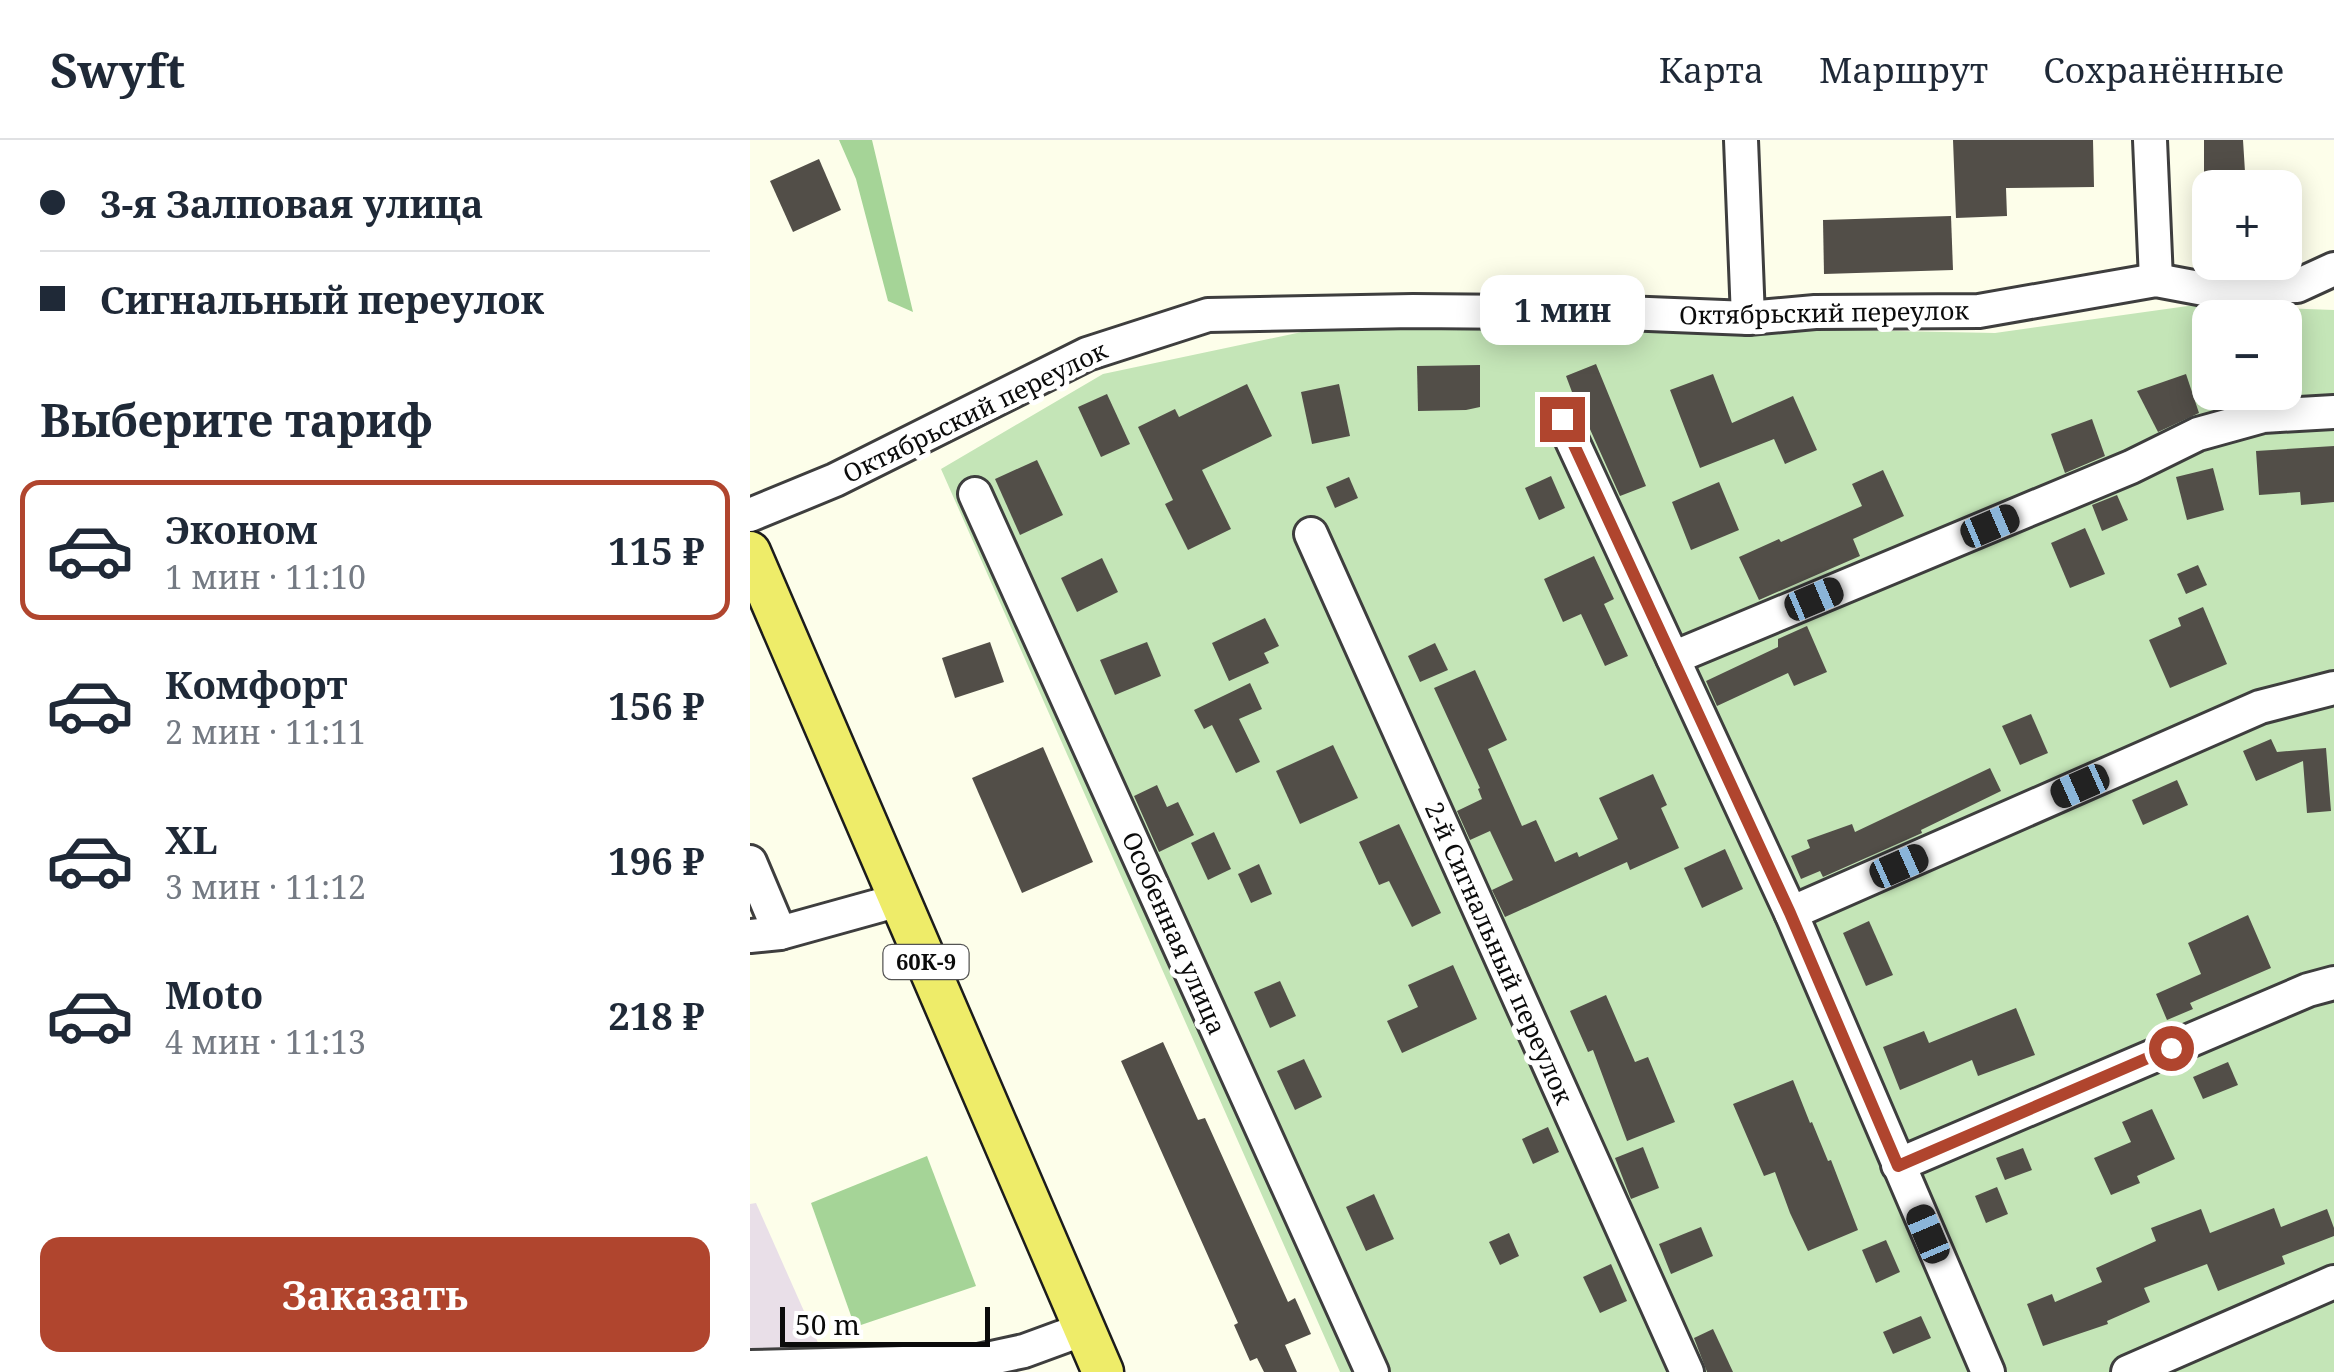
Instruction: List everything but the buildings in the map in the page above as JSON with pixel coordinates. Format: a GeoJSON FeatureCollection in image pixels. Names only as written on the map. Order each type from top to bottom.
{"type":"FeatureCollection","features":[{"type":"Feature","properties":{"kind":"main road","name":"60К-9"},"geometry":{"type":"LineString","coordinates":[[750,552],[1103,1372]]}},
{"type":"Feature","properties":{"kind":"street"},"geometry":{"type":"LineString","coordinates":[[1741,140],[1748,318]]}},
{"type":"Feature","properties":{"kind":"street"},"geometry":{"type":"LineString","coordinates":[[2150,140],[2156,280]]}},
{"type":"Feature","properties":{"kind":"street","name":"Октябрьский переулок"},"geometry":{"type":"LineString","coordinates":[[750,516],[835,480],[1087,354],[1208,314],[1412,311],[1748,318],[1815,312],[1978,311],[2156,280],[2204,289],[2297,286],[2334,270]]}},
{"type":"Feature","properties":{"kind":"street"},"geometry":{"type":"LineString","coordinates":[[1673,658],[2131,466],[2198,434],[2264,416],[2334,412]]}},
{"type":"Feature","properties":{"kind":"street"},"geometry":{"type":"LineString","coordinates":[[1562,419],[1790,913],[1988,1372]]}},
{"type":"Feature","properties":{"kind":"street","name":"Особенная улица"},"geometry":{"type":"LineString","coordinates":[[976,494],[1372,1372]]}},
{"type":"Feature","properties":{"kind":"street","name":"2-й Сигнальный переулок"},"geometry":{"type":"LineString","coordinates":[[1311,534],[1686,1372]]}},
{"type":"Feature","properties":{"kind":"street"},"geometry":{"type":"LineString","coordinates":[[1790,913],[2260,707],[2334,688]]}},
{"type":"Feature","properties":{"kind":"street"},"geometry":{"type":"LineString","coordinates":[[750,862],[765,935],[899,900]]}},
{"type":"Feature","properties":{"kind":"street"},"geometry":{"type":"LineString","coordinates":[[1898,1166],[2308,990],[2334,983]]}},
{"type":"Feature","properties":{"kind":"street"},"geometry":{"type":"LineString","coordinates":[[2128,1372],[2334,1282]]}},
{"type":"Feature","properties":{"kind":"street"},"geometry":{"type":"LineString","coordinates":[[750,1367],[978,1360],[1024,1351],[1084,1329]]}},
{"type":"Feature","properties":{"kind":"shaded area"},"geometry":{"type":"Polygon","coordinates":[[[756,1203],[831,1372],[750,1372],[750,1204],[756,1203]]]}},
{"type":"Feature","properties":{"kind":"green space"},"geometry":{"type":"Polygon","coordinates":[[[839,140],[872,140],[913,312],[888,301],[856,179],[839,140]]]}},
{"type":"Feature","properties":{"kind":"green space"},"geometry":{"type":"Polygon","coordinates":[[[2192,305],[2192,410],[2302,410],[2302,309],[2334,310],[2334,1372],[1340,1372],[941,469],[1103,374],[1330,326],[1578,325],[1995,333],[2192,305]]]}},
{"type":"Feature","properties":{"kind":"green space"},"geometry":{"type":"Polygon","coordinates":[[[927,1156],[976,1286],[855,1327],[811,1203],[927,1156]]]}},
{"type":"Feature","properties":{"kind":"route"},"geometry":{"type":"LineString","coordinates":[[1562,419],[1790,913],[1898,1166],[2171,1048]]}}]}
